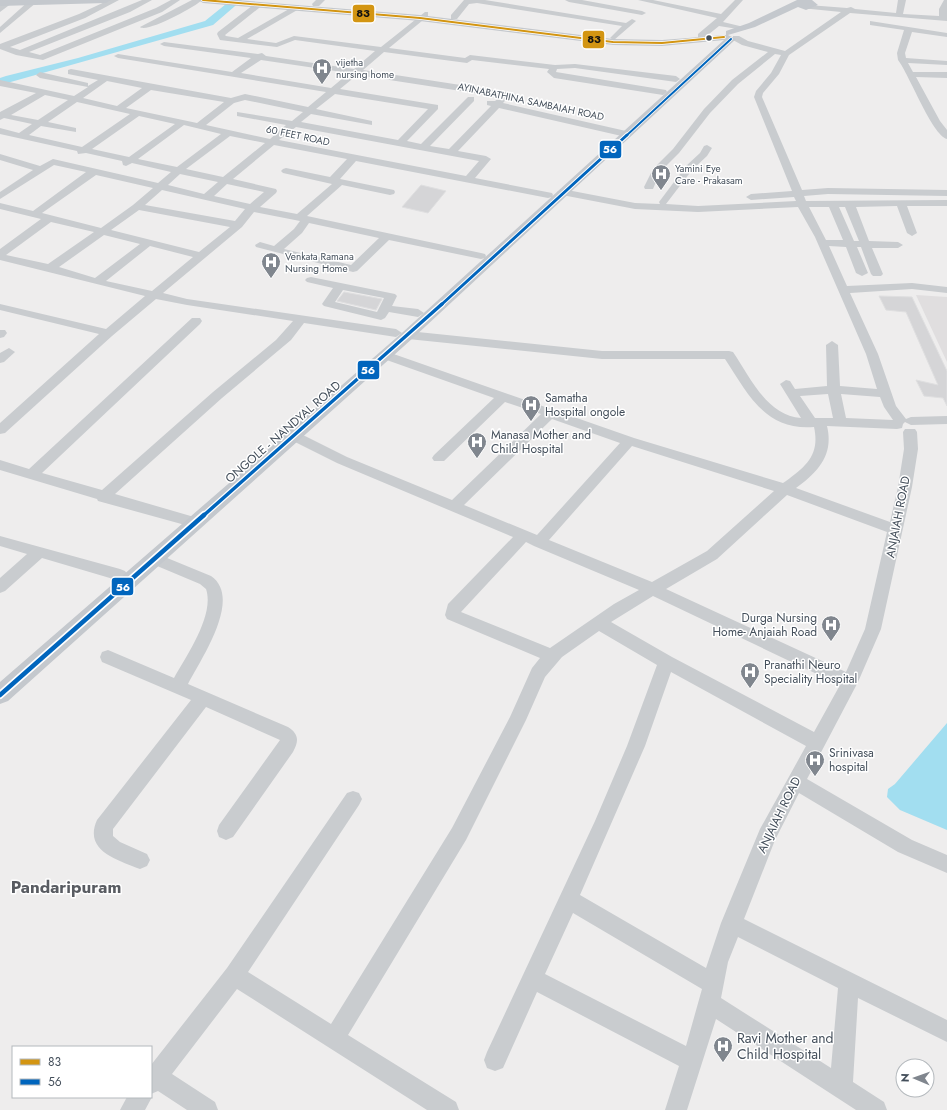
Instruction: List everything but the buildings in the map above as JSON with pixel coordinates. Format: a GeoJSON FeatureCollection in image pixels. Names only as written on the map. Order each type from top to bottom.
{"type":"FeatureCollection","features":[{"type":"Feature","properties":{"kind":"main road"},"geometry":{"type":"LineString","coordinates":[[4,3],[106,0]]}},
{"type":"Feature","properties":{"kind":"main road"},"geometry":{"type":"LineString","coordinates":[[203,0],[301,3],[423,16],[454,17],[614,38],[663,38],[734,34],[809,3]]}},
{"type":"Feature","properties":{"kind":"main road"},"geometry":{"type":"LineString","coordinates":[[301,3],[319,2],[613,42],[662,43],[734,34],[809,3]]}},
{"type":"Feature","properties":{"kind":"main road","name":"ONGOLE - NANDYAL ROAD"},"geometry":{"type":"LineString","coordinates":[[622,133],[676,80],[734,34]]}},
{"type":"Feature","properties":{"kind":"main road","name":"ONGOLE - NANDYAL ROAD"},"geometry":{"type":"LineString","coordinates":[[0,679],[120,575],[190,521],[402,334],[622,133],[734,34]]}},
{"type":"Feature","properties":{"kind":"main road","name":"ONGOLE - NANDYAL ROAD"},"geometry":{"type":"LineString","coordinates":[[290,433],[385,355],[418,313],[441,299],[481,256],[555,194]]}},
{"type":"Feature","properties":{"kind":"main road","name":"ONGOLE - NANDYAL ROAD"},"geometry":{"type":"LineString","coordinates":[[0,695],[155,559],[190,521]]}},
{"type":"Feature","properties":{"kind":"street"},"geometry":{"type":"LineString","coordinates":[[2,48],[82,16],[115,0]]}},
{"type":"Feature","properties":{"kind":"street"},"geometry":{"type":"LineString","coordinates":[[20,53],[127,10],[148,0]]}},
{"type":"Feature","properties":{"kind":"street"},"geometry":{"type":"LineString","coordinates":[[2,48],[36,58],[44,57],[159,10],[176,0]]}},
{"type":"Feature","properties":{"kind":"street"},"geometry":{"type":"LineString","coordinates":[[136,30],[164,19],[198,0]]}},
{"type":"Feature","properties":{"kind":"street"},"geometry":{"type":"LineString","coordinates":[[570,0],[642,13]]}},
{"type":"Feature","properties":{"kind":"street"},"geometry":{"type":"LineString","coordinates":[[642,0],[662,2],[720,20],[745,43],[786,54]]}},
{"type":"Feature","properties":{"kind":"street"},"geometry":{"type":"LineString","coordinates":[[701,36],[720,20],[739,0]]}},
{"type":"Feature","properties":{"kind":"street"},"geometry":{"type":"LineString","coordinates":[[900,13],[902,0]]}},
{"type":"Feature","properties":{"kind":"street"},"geometry":{"type":"LineString","coordinates":[[454,17],[467,2],[477,1],[627,25]]}},
{"type":"Feature","properties":{"kind":"street"},"geometry":{"type":"LineString","coordinates":[[946,17],[944,9],[947,1]]}},
{"type":"Feature","properties":{"kind":"street"},"geometry":{"type":"LineString","coordinates":[[0,31],[33,2]]}},
{"type":"Feature","properties":{"kind":"street"},"geometry":{"type":"LineString","coordinates":[[264,2],[221,34],[223,38],[277,45]]}},
{"type":"Feature","properties":{"kind":"street"},"geometry":{"type":"LineString","coordinates":[[614,38],[642,13],[662,2]]}},
{"type":"Feature","properties":{"kind":"street"},"geometry":{"type":"LineString","coordinates":[[0,10],[4,3]]}},
{"type":"Feature","properties":{"kind":"street"},"geometry":{"type":"LineString","coordinates":[[239,41],[301,3]]}},
{"type":"Feature","properties":{"kind":"street"},"geometry":{"type":"LineString","coordinates":[[809,3],[851,14],[946,17]]}},
{"type":"Feature","properties":{"kind":"street"},"geometry":{"type":"LineString","coordinates":[[907,425],[890,407],[872,354],[823,243],[802,204],[758,98],[759,93],[775,74],[786,54],[837,18],[879,9],[900,13],[946,17]]}},
{"type":"Feature","properties":{"kind":"street"},"geometry":{"type":"LineString","coordinates":[[206,198],[423,16]]}},
{"type":"Feature","properties":{"kind":"street"},"geometry":{"type":"LineString","coordinates":[[866,22],[947,35]]}},
{"type":"Feature","properties":{"kind":"street"},"geometry":{"type":"LineString","coordinates":[[909,28],[901,53],[902,60],[936,122],[947,136]]}},
{"type":"Feature","properties":{"kind":"street"},"geometry":{"type":"LineString","coordinates":[[234,74],[277,45],[294,38],[467,61],[470,56],[555,67],[575,66],[676,80]]}},
{"type":"Feature","properties":{"kind":"street"},"geometry":{"type":"LineString","coordinates":[[92,45],[104,42]]}},
{"type":"Feature","properties":{"kind":"street"},"geometry":{"type":"LineString","coordinates":[[164,44],[357,71],[506,95],[451,152]]}},
{"type":"Feature","properties":{"kind":"street"},"geometry":{"type":"LineString","coordinates":[[649,187],[656,171],[676,151],[707,111],[735,82],[774,51]]}},
{"type":"Feature","properties":{"kind":"street"},"geometry":{"type":"LineString","coordinates":[[118,56],[435,107]]}},
{"type":"Feature","properties":{"kind":"street"},"geometry":{"type":"LineString","coordinates":[[902,60],[947,63]]}},
{"type":"Feature","properties":{"kind":"street"},"geometry":{"type":"LineString","coordinates":[[555,67],[551,72],[554,75],[663,92]]}},
{"type":"Feature","properties":{"kind":"street"},"geometry":{"type":"LineString","coordinates":[[71,72],[105,80],[231,101]]}},
{"type":"Feature","properties":{"kind":"street"},"geometry":{"type":"LineString","coordinates":[[910,74],[947,75]]}},
{"type":"Feature","properties":{"kind":"street"},"geometry":{"type":"LineString","coordinates":[[40,75],[93,87]]}},
{"type":"Feature","properties":{"kind":"street"},"geometry":{"type":"LineString","coordinates":[[22,136],[105,80]]}},
{"type":"Feature","properties":{"kind":"street","name":"60 FEET ROAD"},"geometry":{"type":"LineString","coordinates":[[3,84],[200,125],[273,142],[555,194]]}},
{"type":"Feature","properties":{"kind":"street"},"geometry":{"type":"LineString","coordinates":[[444,84],[445,97]]}},
{"type":"Feature","properties":{"kind":"street"},"geometry":{"type":"LineString","coordinates":[[120,108],[149,87]]}},
{"type":"Feature","properties":{"kind":"street"},"geometry":{"type":"LineString","coordinates":[[1,116],[43,93]]}},
{"type":"Feature","properties":{"kind":"street"},"geometry":{"type":"LineString","coordinates":[[200,125],[231,101],[245,97],[369,123]]}},
{"type":"Feature","properties":{"kind":"street","name":"AYINABATHINA SAMBAIAH ROAD"},"geometry":{"type":"LineString","coordinates":[[400,143],[445,97],[471,99],[498,104],[622,133]]}},
{"type":"Feature","properties":{"kind":"street"},"geometry":{"type":"LineString","coordinates":[[424,147],[471,99]]}},
{"type":"Feature","properties":{"kind":"street"},"geometry":{"type":"LineString","coordinates":[[64,164],[138,112]]}},
{"type":"Feature","properties":{"kind":"street"},"geometry":{"type":"LineString","coordinates":[[240,114],[486,159],[469,178]]}},
{"type":"Feature","properties":{"kind":"street"},"geometry":{"type":"LineString","coordinates":[[1,116],[73,130]]}},
{"type":"Feature","properties":{"kind":"street"},"geometry":{"type":"LineString","coordinates":[[110,176],[183,122]]}},
{"type":"Feature","properties":{"kind":"street"},"geometry":{"type":"LineString","coordinates":[[0,131],[226,181],[277,186]]}},
{"type":"Feature","properties":{"kind":"street"},"geometry":{"type":"LineString","coordinates":[[50,268],[138,207],[178,170],[229,132]]}},
{"type":"Feature","properties":{"kind":"street"},"geometry":{"type":"LineString","coordinates":[[664,202],[689,168],[704,154],[707,148]]}},
{"type":"Feature","properties":{"kind":"street"},"geometry":{"type":"LineString","coordinates":[[0,157],[41,169]]}},
{"type":"Feature","properties":{"kind":"street"},"geometry":{"type":"LineString","coordinates":[[276,250],[298,231],[303,218],[336,182],[354,158]]}},
{"type":"Feature","properties":{"kind":"street"},"geometry":{"type":"LineString","coordinates":[[0,196],[53,162],[206,198],[481,256]]}},
{"type":"Feature","properties":{"kind":"street"},"geometry":{"type":"LineString","coordinates":[[0,430],[108,333],[238,225],[252,208],[277,186],[289,171],[336,182],[390,192]]}},
{"type":"Feature","properties":{"kind":"street"},"geometry":{"type":"LineString","coordinates":[[35,214],[93,172]]}},
{"type":"Feature","properties":{"kind":"street"},"geometry":{"type":"LineString","coordinates":[[555,194],[664,202],[741,198],[797,192],[947,192]]}},
{"type":"Feature","properties":{"kind":"street"},"geometry":{"type":"LineString","coordinates":[[555,194],[635,206],[698,209],[802,204],[947,203]]}},
{"type":"Feature","properties":{"kind":"street"},"geometry":{"type":"LineString","coordinates":[[901,203],[912,233]]}},
{"type":"Feature","properties":{"kind":"street"},"geometry":{"type":"LineString","coordinates":[[833,204],[862,273]]}},
{"type":"Feature","properties":{"kind":"street"},"geometry":{"type":"LineString","coordinates":[[849,204],[877,274]]}},
{"type":"Feature","properties":{"kind":"street"},"geometry":{"type":"LineString","coordinates":[[0,206],[103,230],[202,256]]}},
{"type":"Feature","properties":{"kind":"street"},"geometry":{"type":"LineString","coordinates":[[138,207],[238,225]]}},
{"type":"Feature","properties":{"kind":"street"},"geometry":{"type":"LineString","coordinates":[[0,255],[50,218]]}},
{"type":"Feature","properties":{"kind":"street"},"geometry":{"type":"LineString","coordinates":[[260,245],[276,250],[317,258],[352,269],[367,257],[386,237]]}},
{"type":"Feature","properties":{"kind":"street"},"geometry":{"type":"LineString","coordinates":[[97,282],[149,242]]}},
{"type":"Feature","properties":{"kind":"street"},"geometry":{"type":"LineString","coordinates":[[823,243],[898,245]]}},
{"type":"Feature","properties":{"kind":"street"},"geometry":{"type":"LineString","coordinates":[[0,255],[97,282],[155,295],[402,334],[602,355],[728,355],[760,400],[773,413],[782,419],[790,421],[815,422],[947,425]]}},
{"type":"Feature","properties":{"kind":"street"},"geometry":{"type":"LineString","coordinates":[[311,280],[341,285],[391,296],[381,316],[328,304],[341,285]]}},
{"type":"Feature","properties":{"kind":"street"},"geometry":{"type":"LineString","coordinates":[[843,290],[912,286],[947,290]]}},
{"type":"Feature","properties":{"kind":"street"},"geometry":{"type":"LineString","coordinates":[[0,307],[108,333]]}},
{"type":"Feature","properties":{"kind":"street"},"geometry":{"type":"LineString","coordinates":[[385,308],[418,313]]}},
{"type":"Feature","properties":{"kind":"street"},"geometry":{"type":"LineString","coordinates":[[103,497],[256,361],[289,336],[296,328],[301,318]]}},
{"type":"Feature","properties":{"kind":"street"},"geometry":{"type":"LineString","coordinates":[[31,475],[196,321]]}},
{"type":"Feature","properties":{"kind":"street"},"geometry":{"type":"LineString","coordinates":[[832,345],[834,390],[840,422]]}},
{"type":"Feature","properties":{"kind":"street"},"geometry":{"type":"LineString","coordinates":[[385,355],[628,441],[785,489],[896,530]]}},
{"type":"Feature","properties":{"kind":"street"},"geometry":{"type":"LineString","coordinates":[[334,1038],[459,834],[514,728],[538,673],[552,656],[598,623],[652,589],[712,555],[808,470],[819,457],[823,443],[815,422],[790,389],[884,393]]}},
{"type":"Feature","properties":{"kind":"street"},"geometry":{"type":"LineString","coordinates":[[439,458],[502,397]]}},
{"type":"Feature","properties":{"kind":"street"},"geometry":{"type":"LineString","coordinates":[[453,507],[550,413]]}},
{"type":"Feature","properties":{"kind":"street"},"geometry":{"type":"LineString","coordinates":[[907,425],[947,420]]}},
{"type":"Feature","properties":{"kind":"street","name":"ANJAIAH ROAD"},"geometry":{"type":"LineString","coordinates":[[676,1110],[712,993],[718,962],[731,923],[767,834],[850,682],[873,629],[878,613],[896,530],[911,449],[907,425]]}},
{"type":"Feature","properties":{"kind":"street"},"geometry":{"type":"LineString","coordinates":[[290,433],[342,460],[652,589],[850,682]]}},
{"type":"Feature","properties":{"kind":"street"},"geometry":{"type":"LineString","coordinates":[[539,542],[628,441]]}},
{"type":"Feature","properties":{"kind":"street"},"geometry":{"type":"LineString","coordinates":[[0,465],[103,497],[190,521]]}},
{"type":"Feature","properties":{"kind":"street"},"geometry":{"type":"LineString","coordinates":[[523,536],[454,608],[453,615],[552,656]]}},
{"type":"Feature","properties":{"kind":"street"},"geometry":{"type":"LineString","coordinates":[[0,541],[120,575]]}},
{"type":"Feature","properties":{"kind":"street"},"geometry":{"type":"LineString","coordinates":[[0,587],[38,552]]}},
{"type":"Feature","properties":{"kind":"street"},"geometry":{"type":"LineString","coordinates":[[155,559],[203,579],[212,585],[216,593],[216,604],[210,621],[178,687]]}},
{"type":"Feature","properties":{"kind":"street"},"geometry":{"type":"LineString","coordinates":[[598,623],[666,662],[816,742]]}},
{"type":"Feature","properties":{"kind":"street"},"geometry":{"type":"LineString","coordinates":[[108,657],[282,732],[289,737],[287,747],[226,830]]}},
{"type":"Feature","properties":{"kind":"street"},"geometry":{"type":"LineString","coordinates":[[495,1060],[636,746],[666,662]]}},
{"type":"Feature","properties":{"kind":"street"},"geometry":{"type":"LineString","coordinates":[[140,860],[108,845],[102,834],[104,826],[204,698]]}},
{"type":"Feature","properties":{"kind":"street"},"geometry":{"type":"LineString","coordinates":[[795,781],[905,846],[947,864]]}},
{"type":"Feature","properties":{"kind":"street"},"geometry":{"type":"LineString","coordinates":[[207,1110],[153,1080],[234,975],[353,799]]}},
{"type":"Feature","properties":{"kind":"street"},"geometry":{"type":"LineString","coordinates":[[568,899],[712,993],[841,1087],[876,1110]]}},
{"type":"Feature","properties":{"kind":"street"},"geometry":{"type":"LineString","coordinates":[[731,923],[947,1031]]}},
{"type":"Feature","properties":{"kind":"street"},"geometry":{"type":"LineString","coordinates":[[234,975],[448,1110]]}},
{"type":"Feature","properties":{"kind":"street"},"geometry":{"type":"LineString","coordinates":[[532,978],[692,1061]]}},
{"type":"Feature","properties":{"kind":"street"},"geometry":{"type":"LineString","coordinates":[[841,1087],[849,982]]}},
{"type":"Feature","properties":{"kind":"street"},"geometry":{"type":"LineString","coordinates":[[131,1110],[140,1098]]}},
{"type":"Feature","properties":{"kind":"shaded area"},"geometry":{"type":"Polygon","coordinates":[[[916,295],[947,297],[947,362],[916,295]]]}},
{"type":"Feature","properties":{"kind":"water"},"geometry":{"type":"Polygon","coordinates":[[[947,723],[947,830],[900,810],[887,797],[888,789],[895,784],[947,723]]]}},
{"type":"Feature","properties":{"kind":"waterway"},"geometry":{"type":"LineString","coordinates":[[0,82],[209,23],[237,0]]}},
{"type":"Feature","properties":{"kind":"transit line","name":"83"},"geometry":{"type":"LineString","coordinates":[[203,0],[420,18],[613,42],[662,43],[724,37]]}},
{"type":"Feature","properties":{"kind":"transit line","name":"56"},"geometry":{"type":"LineString","coordinates":[[0,695],[408,335],[731,39]]}},
{"type":"Feature","properties":{"kind":"place","name":"vijetha nursing home"},"geometry":{"type":"Point","coordinates":[322,85]}},
{"type":"Feature","properties":{"kind":"place","name":"Yamini Eye Care - Prakasam"},"geometry":{"type":"Point","coordinates":[661,191]}},
{"type":"Feature","properties":{"kind":"place","name":"Venkata Ramana Nursing Home"},"geometry":{"type":"Point","coordinates":[271,279]}},
{"type":"Feature","properties":{"kind":"place","name":"Samatha Hospital ongole"},"geometry":{"type":"Point","coordinates":[531,422]}},
{"type":"Feature","properties":{"kind":"place","name":"Manasa Mother and Child Hospital"},"geometry":{"type":"Point","coordinates":[477,459]}},
{"type":"Feature","properties":{"kind":"place","name":"Durga Nursing Home- Anjaiah Road"},"geometry":{"type":"Point","coordinates":[831,642]}},
{"type":"Feature","properties":{"kind":"place","name":"Pranathi Neuro Speciality Hospital"},"geometry":{"type":"Point","coordinates":[750,689]}},
{"type":"Feature","properties":{"kind":"place","name":"Srinivasa hospital"},"geometry":{"type":"Point","coordinates":[815,777]}},
{"type":"Feature","properties":{"kind":"place","name":"Ravi Mother and Child Hospital"},"geometry":{"type":"Point","coordinates":[723,1063]}},
{"type":"Feature","properties":{"kind":"district","name":"Pandaripuram"},"geometry":{"type":"Point","coordinates":[66,887]}}]}
